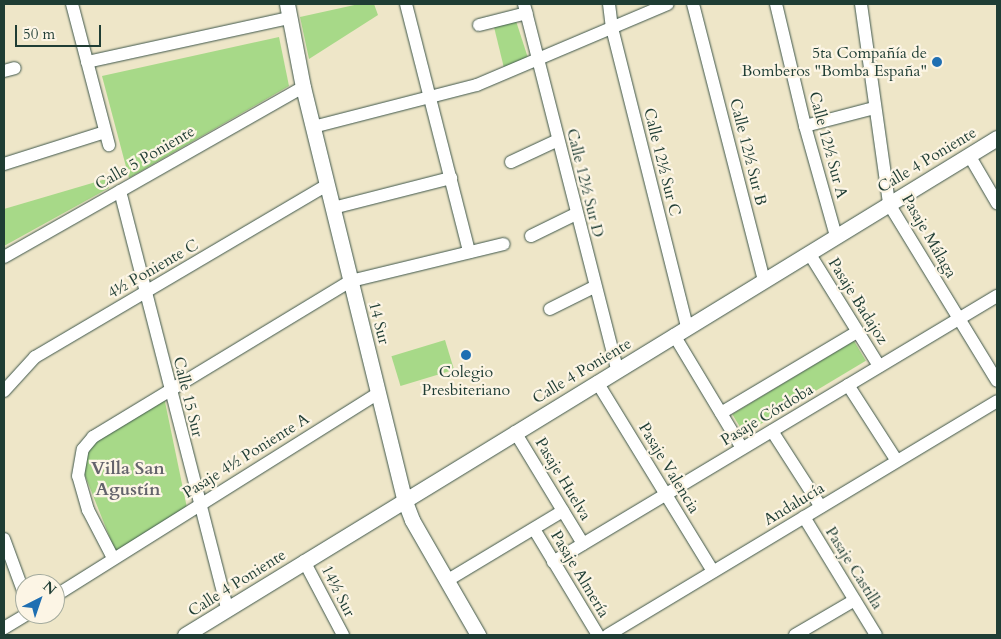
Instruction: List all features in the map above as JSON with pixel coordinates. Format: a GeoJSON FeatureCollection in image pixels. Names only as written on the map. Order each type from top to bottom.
{"type":"FeatureCollection","features":[{"type":"Feature","properties":{"kind":"street"},"geometry":{"type":"LineString","coordinates":[[72,4],[109,145]]}},
{"type":"Feature","properties":{"kind":"street"},"geometry":{"type":"LineString","coordinates":[[406,4],[469,252]]}},
{"type":"Feature","properties":{"kind":"street","name":"Calle 12½ Sur C"},"geometry":{"type":"LineString","coordinates":[[609,4],[612,28],[681,331],[721,413],[742,448]]}},
{"type":"Feature","properties":{"kind":"street"},"geometry":{"type":"LineString","coordinates":[[313,127],[477,85],[538,61],[668,4]]}},
{"type":"Feature","properties":{"kind":"street","name":"Calle 12½ Sur B"},"geometry":{"type":"LineString","coordinates":[[693,4],[764,280]]}},
{"type":"Feature","properties":{"kind":"street","name":"Calle 12½ Sur A"},"geometry":{"type":"LineString","coordinates":[[776,4],[805,126],[836,236]]}},
{"type":"Feature","properties":{"kind":"street","name":"Pasaje Málaga"},"geometry":{"type":"LineString","coordinates":[[861,4],[874,108],[889,204],[997,381]]}},
{"type":"Feature","properties":{"kind":"street"},"geometry":{"type":"LineString","coordinates":[[479,25],[525,9]]}},
{"type":"Feature","properties":{"kind":"street","name":"Calle 12½ Sur D"},"geometry":{"type":"LineString","coordinates":[[525,9],[616,370]]}},
{"type":"Feature","properties":{"kind":"street"},"geometry":{"type":"LineString","coordinates":[[87,62],[288,11]]}},
{"type":"Feature","properties":{"kind":"street","name":"14 Sur"},"geometry":{"type":"LineString","coordinates":[[288,11],[303,87],[404,499],[412,520],[478,635]]}},
{"type":"Feature","properties":{"kind":"street","name":"Calle 5 Poniente"},"geometry":{"type":"LineString","coordinates":[[4,257],[303,87]]}},
{"type":"Feature","properties":{"kind":"street"},"geometry":{"type":"LineString","coordinates":[[805,126],[874,108]]}},
{"type":"Feature","properties":{"kind":"street"},"geometry":{"type":"LineString","coordinates":[[4,164],[105,132]]}},
{"type":"Feature","properties":{"kind":"street","name":"Calle 4 Poniente"},"geometry":{"type":"LineString","coordinates":[[185,635],[404,499],[997,138]]}},
{"type":"Feature","properties":{"kind":"street"},"geometry":{"type":"LineString","coordinates":[[511,162],[558,140]]}},
{"type":"Feature","properties":{"kind":"street"},"geometry":{"type":"LineString","coordinates":[[969,155],[997,203]]}},
{"type":"Feature","properties":{"kind":"street"},"geometry":{"type":"LineString","coordinates":[[333,208],[451,178]]}},
{"type":"Feature","properties":{"kind":"street","name":"4½ Poniente C"},"geometry":{"type":"LineString","coordinates":[[4,391],[35,357],[327,185]]}},
{"type":"Feature","properties":{"kind":"street","name":"Calle 15 Sur"},"geometry":{"type":"LineString","coordinates":[[120,191],[198,505],[227,609]]}},
{"type":"Feature","properties":{"kind":"street"},"geometry":{"type":"LineString","coordinates":[[531,236],[576,214]]}},
{"type":"Feature","properties":{"kind":"street"},"geometry":{"type":"LineString","coordinates":[[113,558],[88,510],[78,476],[83,448],[93,437],[351,281],[504,244]]}},
{"type":"Feature","properties":{"kind":"street","name":"Pasaje Badajoz"},"geometry":{"type":"LineString","coordinates":[[808,253],[879,366]]}},
{"type":"Feature","properties":{"kind":"street"},"geometry":{"type":"LineString","coordinates":[[550,309],[594,287]]}},
{"type":"Feature","properties":{"kind":"street","name":"Pasaje Córdoba"},"geometry":{"type":"LineString","coordinates":[[553,562],[997,296]]}},
{"type":"Feature","properties":{"kind":"street"},"geometry":{"type":"LineString","coordinates":[[721,413],[857,332]]}},
{"type":"Feature","properties":{"kind":"street","name":"Pasaje Valencia"},"geometry":{"type":"LineString","coordinates":[[598,382],[713,571]]}},
{"type":"Feature","properties":{"kind":"street"},"geometry":{"type":"LineString","coordinates":[[848,385],[897,461]]}},
{"type":"Feature","properties":{"kind":"street","name":"Pasaje 4½ Poniente A"},"geometry":{"type":"LineString","coordinates":[[65,589],[378,393]]}},
{"type":"Feature","properties":{"kind":"street","name":"Andalucía"},"geometry":{"type":"LineString","coordinates":[[608,635],[997,401]]}},
{"type":"Feature","properties":{"kind":"street"},"geometry":{"type":"LineString","coordinates":[[772,431],[821,507]]}},
{"type":"Feature","properties":{"kind":"street","name":"Pasaje Huelva"},"geometry":{"type":"LineString","coordinates":[[516,432],[583,544]]}},
{"type":"Feature","properties":{"kind":"street"},"geometry":{"type":"LineString","coordinates":[[448,580],[563,511]]}},
{"type":"Feature","properties":{"kind":"street","name":"Pasaje Castilla"},"geometry":{"type":"LineString","coordinates":[[804,517],[876,635]]}},
{"type":"Feature","properties":{"kind":"street","name":"Pasaje Almería"},"geometry":{"type":"LineString","coordinates":[[534,529],[598,635]]}},
{"type":"Feature","properties":{"kind":"street"},"geometry":{"type":"LineString","coordinates":[[4,539],[17,574]]}},
{"type":"Feature","properties":{"kind":"street","name":"14½ Sur"},"geometry":{"type":"LineString","coordinates":[[304,561],[343,635]]}},
{"type":"Feature","properties":{"kind":"street"},"geometry":{"type":"LineString","coordinates":[[794,635],[855,600]]}},
{"type":"Feature","properties":{"kind":"street"},"geometry":{"type":"LineString","coordinates":[[4,628],[15,621]]}},
{"type":"Feature","properties":{"kind":"green space"},"geometry":{"type":"Polygon","coordinates":[[[359,4],[374,4],[378,15],[309,59],[300,17],[359,4]]]}},
{"type":"Feature","properties":{"kind":"green space"},"geometry":{"type":"Polygon","coordinates":[[[516,21],[528,58],[504,68],[494,27],[516,21]]]}},
{"type":"Feature","properties":{"kind":"green space"},"geometry":{"type":"Polygon","coordinates":[[[279,37],[289,86],[129,178],[102,76],[279,37]]]}},
{"type":"Feature","properties":{"kind":"green space"},"geometry":{"type":"Polygon","coordinates":[[[106,179],[109,188],[4,246],[4,209],[106,179]]]}},
{"type":"Feature","properties":{"kind":"green space"},"geometry":{"type":"Polygon","coordinates":[[[445,340],[454,370],[401,386],[391,356],[445,340]]]}},
{"type":"Feature","properties":{"kind":"green space"},"geometry":{"type":"Polygon","coordinates":[[[854,341],[866,361],[744,434],[732,414],[854,341]]]}},
{"type":"Feature","properties":{"kind":"green space"},"geometry":{"type":"Polygon","coordinates":[[[164,397],[187,508],[116,553],[82,468],[92,443],[164,397]]]}},
{"type":"Feature","properties":{"kind":"place","name":"5ta Compañía de Bomberos \"Bomba España\""},"geometry":{"type":"Point","coordinates":[937,62]}},
{"type":"Feature","properties":{"kind":"place","name":"Colegio Presbiteriano"},"geometry":{"type":"Point","coordinates":[466,355]}},
{"type":"Feature","properties":{"kind":"district","name":"Villa San Agustín"},"geometry":{"type":"Point","coordinates":[128,480]}}]}
